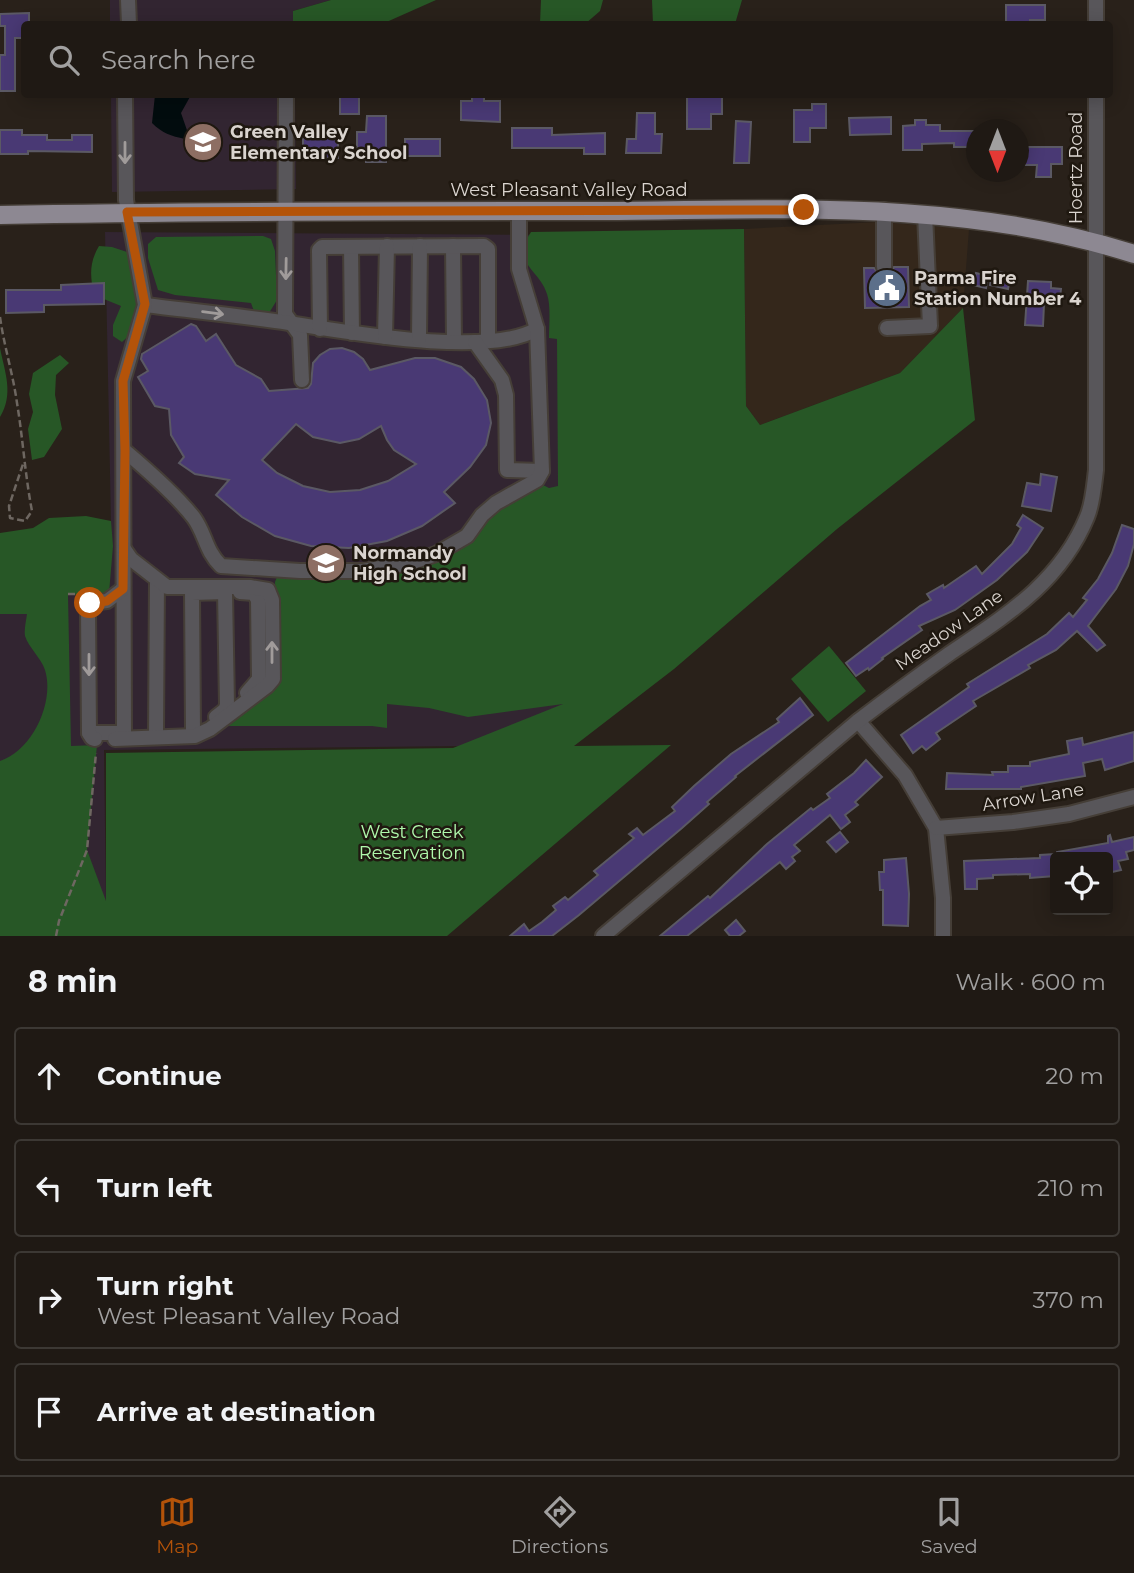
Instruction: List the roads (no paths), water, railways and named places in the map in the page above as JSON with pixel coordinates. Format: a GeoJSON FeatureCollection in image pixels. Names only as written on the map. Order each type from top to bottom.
{"type":"FeatureCollection","features":[{"type":"Feature","properties":{"kind":"main road","name":"West Pleasant Valley Road"},"geometry":{"type":"LineString","coordinates":[[0,215],[127,212],[884,211],[1018,225],[1096,242],[1134,254]]}},
{"type":"Feature","properties":{"kind":"street"},"geometry":{"type":"LineString","coordinates":[[128,0],[128,21]]}},
{"type":"Feature","properties":{"kind":"street"},"geometry":{"type":"LineString","coordinates":[[1096,0],[1096,21]]}},
{"type":"Feature","properties":{"kind":"street"},"geometry":{"type":"LineString","coordinates":[[124,733],[123,381],[145,304],[127,212],[125,98]]}},
{"type":"Feature","properties":{"kind":"street"},"geometry":{"type":"LineString","coordinates":[[286,98],[285,314],[300,335],[302,380]]}},
{"type":"Feature","properties":{"kind":"street","name":"Hoertz Road"},"geometry":{"type":"LineString","coordinates":[[1096,98],[1096,242]]}},
{"type":"Feature","properties":{"kind":"street"},"geometry":{"type":"LineString","coordinates":[[125,451],[192,516],[202,531],[210,555],[221,566],[300,571],[363,571],[409,563],[436,554],[467,536],[496,503],[537,480],[542,471],[537,329],[519,269],[519,211]]}},
{"type":"Feature","properties":{"kind":"street"},"geometry":{"type":"LineString","coordinates":[[884,211],[884,267]]}},
{"type":"Feature","properties":{"kind":"street"},"geometry":{"type":"LineString","coordinates":[[887,328],[930,327],[925,214]]}},
{"type":"Feature","properties":{"kind":"street","name":"Meadow Lane"},"geometry":{"type":"LineString","coordinates":[[604,936],[858,721],[900,688],[1011,612],[1050,578],[1071,548],[1088,515],[1096,470],[1096,242]]}},
{"type":"Feature","properties":{"kind":"street"},"geometry":{"type":"LineString","coordinates":[[453,246],[454,341]]}},
{"type":"Feature","properties":{"kind":"street"},"geometry":{"type":"LineString","coordinates":[[320,328],[319,250],[322,247],[484,246],[488,249],[482,342],[502,380],[506,395],[507,470],[542,471]]}},
{"type":"Feature","properties":{"kind":"street"},"geometry":{"type":"LineString","coordinates":[[351,247],[352,333]]}},
{"type":"Feature","properties":{"kind":"street"},"geometry":{"type":"LineString","coordinates":[[385,337],[387,247]]}},
{"type":"Feature","properties":{"kind":"street"},"geometry":{"type":"LineString","coordinates":[[419,339],[420,247]]}},
{"type":"Feature","properties":{"kind":"street"},"geometry":{"type":"LineString","coordinates":[[145,304],[385,337],[482,342],[518,338],[537,329]]}},
{"type":"Feature","properties":{"kind":"street"},"geometry":{"type":"LineString","coordinates":[[94,736],[195,736],[209,729],[273,679],[272,600],[268,590],[250,587],[167,587],[131,559],[124,549]]}},
{"type":"Feature","properties":{"kind":"street"},"geometry":{"type":"LineString","coordinates":[[156,733],[157,580]]}},
{"type":"Feature","properties":{"kind":"street"},"geometry":{"type":"LineString","coordinates":[[94,736],[88,609],[90,603],[107,601],[123,589]]}},
{"type":"Feature","properties":{"kind":"street"},"geometry":{"type":"LineString","coordinates":[[225,592],[225,710]]}},
{"type":"Feature","properties":{"kind":"street"},"geometry":{"type":"LineString","coordinates":[[94,736],[181,733],[193,730],[225,710],[257,684],[257,596],[251,592],[192,593],[193,730]]}},
{"type":"Feature","properties":{"kind":"street"},"geometry":{"type":"LineString","coordinates":[[858,721],[905,775],[936,828],[943,898],[943,936]]}},
{"type":"Feature","properties":{"kind":"street","name":"Arrow Lane"},"geometry":{"type":"LineString","coordinates":[[936,828],[1069,814],[1134,797]]}},
{"type":"Feature","properties":{"kind":"place","name":"Green Valley Elementary School"},"geometry":{"type":"Point","coordinates":[203,142]}},
{"type":"Feature","properties":{"kind":"place","name":"Parma Fire Station Number 4"},"geometry":{"type":"Point","coordinates":[887,288]}},
{"type":"Feature","properties":{"kind":"place","name":"Normandy High School"},"geometry":{"type":"Point","coordinates":[326,563]}},
{"type":"Feature","properties":{"kind":"park label","name":"West Creek Reservation"},"geometry":{"type":"Point","coordinates":[412,842]}}]}
